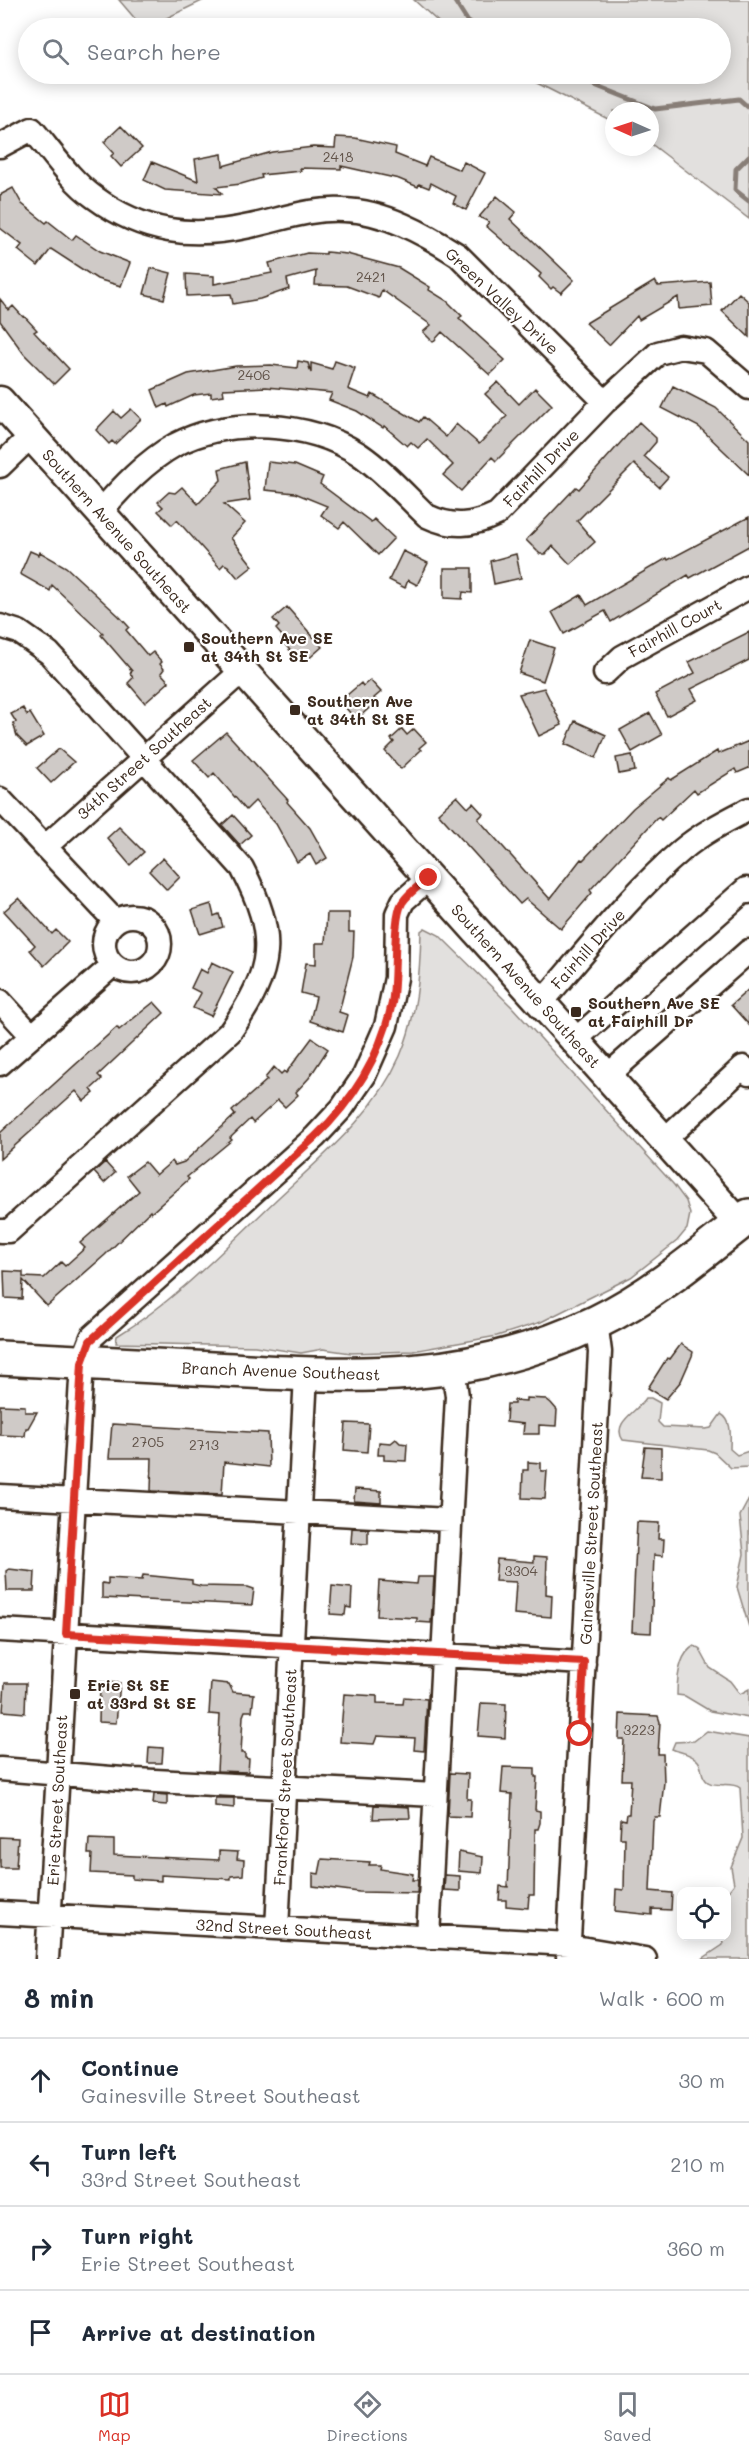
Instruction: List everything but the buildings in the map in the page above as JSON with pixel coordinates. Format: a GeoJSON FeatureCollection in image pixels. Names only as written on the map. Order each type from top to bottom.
{"type":"FeatureCollection","features":[{"type":"Feature","properties":{"kind":"highway","name":"Branch Avenue Southeast"},"geometry":{"type":"LineString","coordinates":[[0,1358],[306,1375],[406,1374],[453,1368],[512,1353],[596,1322],[679,1272],[746,1224]]}},
{"type":"Feature","properties":{"kind":"main road","name":"Southern Avenue Southeast"},"geometry":{"type":"LineString","coordinates":[[0,401],[664,1140],[746,1224]]}},
{"type":"Feature","properties":{"kind":"street","name":"Green Valley Drive"},"geometry":{"type":"LineString","coordinates":[[0,146],[32,129],[91,195],[145,225],[205,234],[252,226],[303,212],[347,210],[392,221],[434,239],[458,255],[605,402]]}},
{"type":"Feature","properties":{"kind":"street","name":"Fairhill Drive"},"geometry":{"type":"LineString","coordinates":[[100,512],[148,464],[174,446],[205,433],[221,430],[273,428],[308,433],[337,442],[359,455],[427,516],[440,522],[457,525],[476,524],[497,514],[648,360],[668,348],[689,347],[706,351],[749,388]]}},
{"type":"Feature","properties":{"kind":"street"},"geometry":{"type":"LineString","coordinates":[[0,466],[31,436]]}},
{"type":"Feature","properties":{"kind":"street","name":"Fairhill Court"},"geometry":{"type":"LineString","coordinates":[[604,673],[622,657],[749,587]]}},
{"type":"Feature","properties":{"kind":"street"},"geometry":{"type":"LineString","coordinates":[[0,626],[19,632],[49,653],[242,868],[257,898],[266,925],[266,951],[260,981],[248,1006],[230,1032],[9,1231],[0,1231]]}},
{"type":"Feature","properties":{"kind":"street","name":"34th Street Southeast"},"geometry":{"type":"LineString","coordinates":[[45,847],[243,670]]}},
{"type":"Feature","properties":{"kind":"street"},"geometry":{"type":"LineString","coordinates":[[0,799],[115,921]]}},
{"type":"Feature","properties":{"kind":"street","name":"Fairhill Drive"},"geometry":{"type":"LineString","coordinates":[[541,1002],[633,899],[682,850],[713,828],[749,809]]}},
{"type":"Feature","properties":{"kind":"street","name":"Erie Street Southeast"},"geometry":{"type":"LineString","coordinates":[[47,1959],[82,1363],[92,1337],[315,1137],[346,1103],[370,1064],[391,1007],[397,969],[397,914],[403,901],[429,878]]}},
{"type":"Feature","properties":{"kind":"street"},"geometry":{"type":"LineString","coordinates":[[575,1040],[746,889],[749,892]]}},
{"type":"Feature","properties":{"kind":"street"},"geometry":{"type":"LineString","coordinates":[[124,917],[143,918],[157,931],[160,950],[149,967],[130,973],[112,965],[104,948],[108,929],[115,921],[124,917]]}},
{"type":"Feature","properties":{"kind":"street"},"geometry":{"type":"LineString","coordinates":[[607,1076],[749,951]]}},
{"type":"Feature","properties":{"kind":"street"},"geometry":{"type":"LineString","coordinates":[[0,1064],[112,965]]}},
{"type":"Feature","properties":{"kind":"street"},"geometry":{"type":"LineString","coordinates":[[0,1001],[32,1036]]}},
{"type":"Feature","properties":{"kind":"street"},"geometry":{"type":"LineString","coordinates":[[664,1140],[743,1067],[749,1074]]}},
{"type":"Feature","properties":{"kind":"street","name":"Gainesville Street Southeast"},"geometry":{"type":"LineString","coordinates":[[568,1950],[600,1352],[596,1322]]}},
{"type":"Feature","properties":{"kind":"street"},"geometry":{"type":"LineString","coordinates":[[428,1936],[457,1396],[453,1368]]}},
{"type":"Feature","properties":{"kind":"street","name":"Frankford Street Southeast"},"geometry":{"type":"LineString","coordinates":[[277,1928],[306,1375]]}},
{"type":"Feature","properties":{"kind":"street"},"geometry":{"type":"LineString","coordinates":[[0,1496],[449,1520]]}},
{"type":"Feature","properties":{"kind":"street"},"geometry":{"type":"LineString","coordinates":[[0,1630],[584,1662]]}},
{"type":"Feature","properties":{"kind":"street"},"geometry":{"type":"LineString","coordinates":[[0,1769],[135,1780],[435,1795]]}},
{"type":"Feature","properties":{"kind":"street","name":"32nd Street Southeast"},"geometry":{"type":"LineString","coordinates":[[0,1913],[428,1936],[645,1959]]}},
{"type":"Feature","properties":{"kind":"shaded area"},"geometry":{"type":"Polygon","coordinates":[[[119,0],[204,0],[167,18],[134,18],[119,0]]]}},
{"type":"Feature","properties":{"kind":"shaded area"},"geometry":{"type":"Polygon","coordinates":[[[414,0],[749,0],[749,219],[659,150],[659,102],[605,102],[605,117],[539,84],[731,84],[731,18],[434,18],[414,0]]]}},
{"type":"Feature","properties":{"kind":"shaded area"},"geometry":{"type":"Polygon","coordinates":[[[425,928],[439,935],[512,1007],[674,1185],[686,1201],[690,1214],[687,1229],[677,1241],[631,1277],[541,1322],[497,1336],[413,1351],[351,1353],[323,1349],[301,1353],[255,1346],[116,1343],[117,1336],[161,1306],[221,1253],[331,1149],[377,1097],[406,1041],[414,1010],[421,931],[425,928]]]}},
{"type":"Feature","properties":{"kind":"shaded area"},"geometry":{"type":"Polygon","coordinates":[[[646,1398],[660,1403],[658,1422],[663,1427],[711,1428],[721,1414],[729,1425],[730,1449],[737,1455],[749,1451],[749,1467],[731,1468],[715,1453],[708,1450],[623,1440],[620,1428],[646,1398]]]}},
{"type":"Feature","properties":{"kind":"shaded area"},"geometry":{"type":"Polygon","coordinates":[[[749,1499],[749,1627],[737,1587],[744,1554],[740,1516],[749,1499]]]}},
{"type":"Feature","properties":{"kind":"shaded area"},"geometry":{"type":"Polygon","coordinates":[[[694,1646],[699,1648],[710,1668],[730,1681],[740,1694],[749,1689],[749,1718],[710,1711],[685,1696],[677,1695],[678,1675],[682,1661],[694,1646]]]}},
{"type":"Feature","properties":{"kind":"shaded area"},"geometry":{"type":"Polygon","coordinates":[[[707,1731],[749,1738],[749,1959],[702,1959],[723,1945],[722,1941],[731,1941],[731,1888],[734,1884],[731,1867],[743,1838],[740,1788],[708,1782],[700,1763],[695,1758],[672,1749],[675,1742],[694,1741],[707,1731]]]}},
{"type":"Feature","properties":{"kind":"waterway"},"geometry":{"type":"LineString","coordinates":[[454,0],[465,18]]}},
{"type":"Feature","properties":{"kind":"waterway"},"geometry":{"type":"LineString","coordinates":[[592,84],[655,109],[739,99],[749,108]]}},
{"type":"Feature","properties":{"kind":"waterway"},"geometry":{"type":"LineString","coordinates":[[749,156],[736,169],[735,190],[749,201]]}},
{"type":"Feature","properties":{"kind":"place","name":"Southern Ave SE at 34th St SE"},"geometry":{"type":"Point","coordinates":[189,647]}},
{"type":"Feature","properties":{"kind":"place","name":"Southern Ave at 34th St SE"},"geometry":{"type":"Point","coordinates":[295,710]}},
{"type":"Feature","properties":{"kind":"place","name":"Southern Ave SE at Fairhill Dr"},"geometry":{"type":"Point","coordinates":[576,1012]}},
{"type":"Feature","properties":{"kind":"place","name":"Erie St SE at 33rd St SE"},"geometry":{"type":"Point","coordinates":[75,1694]}},
{"type":"Feature","properties":{"kind":"route"},"geometry":{"type":"LineString","coordinates":[[429,878],[403,901],[397,914],[396,978],[386,1026],[370,1064],[342,1108],[315,1137],[90,1341],[82,1363],[66,1634],[584,1662],[580,1734]]}}]}
